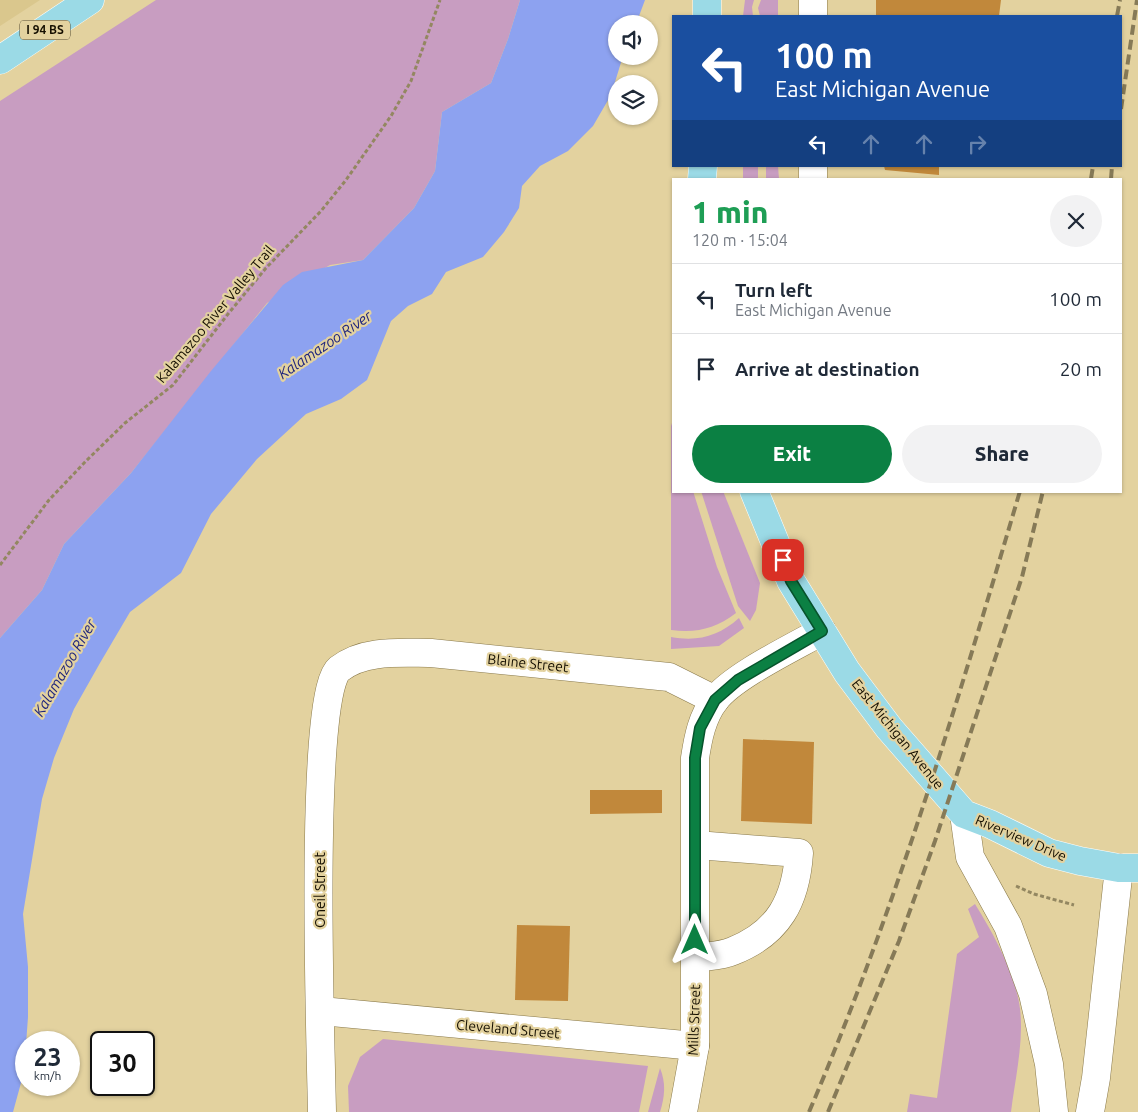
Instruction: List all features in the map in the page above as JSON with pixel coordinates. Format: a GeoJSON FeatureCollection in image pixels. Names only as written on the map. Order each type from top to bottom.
{"type":"FeatureCollection","features":[{"type":"Feature","properties":{"kind":"main road","name":"I 94 BS"},"geometry":{"type":"LineString","coordinates":[[0,60],[90,0]]}},
{"type":"Feature","properties":{"kind":"main road"},"geometry":{"type":"LineString","coordinates":[[707,0],[707,15]]}},
{"type":"Feature","properties":{"kind":"main road","name":"East Michigan Avenue"},"geometry":{"type":"LineString","coordinates":[[755,493],[791,581],[847,672],[889,728],[964,814]]}},
{"type":"Feature","properties":{"kind":"main road","name":"Riverview Drive"},"geometry":{"type":"LineString","coordinates":[[964,814],[1049,852],[1080,861],[1129,868]]}},
{"type":"Feature","properties":{"kind":"street"},"geometry":{"type":"LineString","coordinates":[[813,0],[813,15]]}},
{"type":"Feature","properties":{"kind":"street","name":"Mills Street"},"geometry":{"type":"LineString","coordinates":[[683,1112],[695,1046],[695,758],[700,728],[715,700],[738,680],[822,631]]}},
{"type":"Feature","properties":{"kind":"street","name":"Blaine Street"},"geometry":{"type":"LineString","coordinates":[[338,670],[358,658],[392,653],[431,653],[668,677],[715,700]]}},
{"type":"Feature","properties":{"kind":"street","name":"Oneil Street"},"geometry":{"type":"LineString","coordinates":[[322,1112],[320,797],[322,735],[327,701],[332,681],[338,670]]}},
{"type":"Feature","properties":{"kind":"street"},"geometry":{"type":"LineString","coordinates":[[964,814],[970,857],[1008,926],[1034,994],[1049,1064],[1054,1112]]}},
{"type":"Feature","properties":{"kind":"street"},"geometry":{"type":"LineString","coordinates":[[695,958],[733,951],[771,929],[787,908],[798,873],[800,853],[696,845]]}},
{"type":"Feature","properties":{"kind":"street"},"geometry":{"type":"LineString","coordinates":[[1090,1112],[1129,868]]}},
{"type":"Feature","properties":{"kind":"street","name":"Cleveland Street"},"geometry":{"type":"LineString","coordinates":[[321,1011],[695,1046]]}},
{"type":"Feature","properties":{"kind":"path","name":"Kalamazoo River Valley Trail"},"geometry":{"type":"LineString","coordinates":[[0,564],[50,500],[86,461],[125,423],[173,385],[266,268],[321,211],[340,188],[391,116],[410,81],[440,0]]}},
{"type":"Feature","properties":{"kind":"path"},"geometry":{"type":"LineString","coordinates":[[1008,883],[1034,894],[1074,905]]}},
{"type":"Feature","properties":{"kind":"shaded area"},"geometry":{"type":"Polygon","coordinates":[[[0,0],[40,0],[0,26],[0,0]]]}},
{"type":"Feature","properties":{"kind":"shaded area"},"geometry":{"type":"Polygon","coordinates":[[[156,0],[520,0],[508,39],[491,83],[442,112],[435,171],[414,208],[363,260],[330,265],[267,303],[131,473],[64,544],[42,590],[0,638],[0,101],[156,0]]]}},
{"type":"Feature","properties":{"kind":"shaded area"},"geometry":{"type":"Polygon","coordinates":[[[745,0],[754,0],[753,15],[743,15],[745,0]]]}},
{"type":"Feature","properties":{"kind":"shaded area"},"geometry":{"type":"Polygon","coordinates":[[[761,0],[778,0],[778,15],[760,15],[758,8],[761,0]]]}},
{"type":"Feature","properties":{"kind":"shaded area"},"geometry":{"type":"Polygon","coordinates":[[[743,167],[758,167],[758,178],[743,178],[743,167]]]}},
{"type":"Feature","properties":{"kind":"shaded area"},"geometry":{"type":"Polygon","coordinates":[[[766,167],[778,167],[779,178],[766,178],[766,167]]]}},
{"type":"Feature","properties":{"kind":"shaded area"},"geometry":{"type":"Polygon","coordinates":[[[671,423],[672,493],[694,493],[717,567],[736,613],[721,623],[705,629],[689,631],[671,630],[671,423]]]}},
{"type":"Feature","properties":{"kind":"shaded area"},"geometry":{"type":"Polygon","coordinates":[[[702,493],[724,493],[760,583],[756,610],[750,621],[738,606],[702,493]]]}},
{"type":"Feature","properties":{"kind":"shaded area"},"geometry":{"type":"Polygon","coordinates":[[[739,618],[744,628],[719,646],[671,649],[671,637],[690,639],[708,636],[724,629],[739,618]]]}},
{"type":"Feature","properties":{"kind":"shaded area"},"geometry":{"type":"Polygon","coordinates":[[[975,904],[1009,968],[1018,996],[1021,1034],[1011,1112],[907,1112],[910,1094],[937,1098],[957,954],[979,937],[968,909],[975,904]]]}},
{"type":"Feature","properties":{"kind":"shaded area"},"geometry":{"type":"Polygon","coordinates":[[[383,1039],[648,1066],[639,1112],[349,1112],[348,1086],[360,1057],[383,1039]]]}},
{"type":"Feature","properties":{"kind":"shaded area"},"geometry":{"type":"Polygon","coordinates":[[[660,1068],[664,1084],[662,1106],[660,1112],[648,1112],[660,1068]]]}},
{"type":"Feature","properties":{"kind":"water","name":"Kalamazoo River"},"geometry":{"type":"Polygon","coordinates":[[[520,0],[645,0],[639,15],[608,15],[608,65],[620,65],[617,75],[608,75],[608,100],[593,126],[568,151],[540,166],[522,186],[519,208],[504,232],[483,257],[446,272],[432,294],[408,306],[391,321],[367,380],[341,399],[306,414],[257,459],[211,514],[181,573],[130,612],[100,663],[74,709],[54,758],[42,799],[23,914],[28,967],[27,1031],[15,1031],[15,1096],[17,1096],[13,1112],[0,1112],[0,638],[42,590],[64,544],[131,473],[211,371],[283,285],[302,272],[363,260],[414,208],[435,171],[442,112],[491,83],[508,39],[520,0]]]}},
{"type":"Feature","properties":{"kind":"building"},"geometry":{"type":"Polygon","coordinates":[[[876,0],[1001,0],[999,15],[876,15],[876,0]]]}},
{"type":"Feature","properties":{"kind":"building"},"geometry":{"type":"Polygon","coordinates":[[[884,167],[939,167],[939,175],[885,170],[884,167]]]}},
{"type":"Feature","properties":{"kind":"building"},"geometry":{"type":"Polygon","coordinates":[[[743,739],[814,742],[812,824],[741,821],[743,739]]]}},
{"type":"Feature","properties":{"kind":"building"},"geometry":{"type":"Polygon","coordinates":[[[590,790],[662,790],[662,813],[590,814],[590,790]]]}},
{"type":"Feature","properties":{"kind":"building"},"geometry":{"type":"Polygon","coordinates":[[[517,925],[570,926],[568,1001],[515,1000],[517,925]]]}},
{"type":"Feature","properties":{"kind":"railway"},"geometry":{"type":"LineString","coordinates":[[1117,15],[1120,0]]}},
{"type":"Feature","properties":{"kind":"railway"},"geometry":{"type":"LineString","coordinates":[[1122,102],[1137,0]]}},
{"type":"Feature","properties":{"kind":"railway"},"geometry":{"type":"LineString","coordinates":[[1091,178],[1093,167]]}},
{"type":"Feature","properties":{"kind":"railway"},"geometry":{"type":"LineString","coordinates":[[1111,178],[1112,167]]}},
{"type":"Feature","properties":{"kind":"railway"},"geometry":{"type":"LineString","coordinates":[[809,1112],[870,960],[924,805],[1019,493]]}},
{"type":"Feature","properties":{"kind":"railway"},"geometry":{"type":"LineString","coordinates":[[828,1112],[899,941],[935,841],[1022,577],[1043,493]]}},
{"type":"Feature","properties":{"kind":"route"},"geometry":{"type":"LineString","coordinates":[[695,940],[695,758],[700,728],[715,700],[738,680],[822,631],[791,581],[783,560]]}}]}
